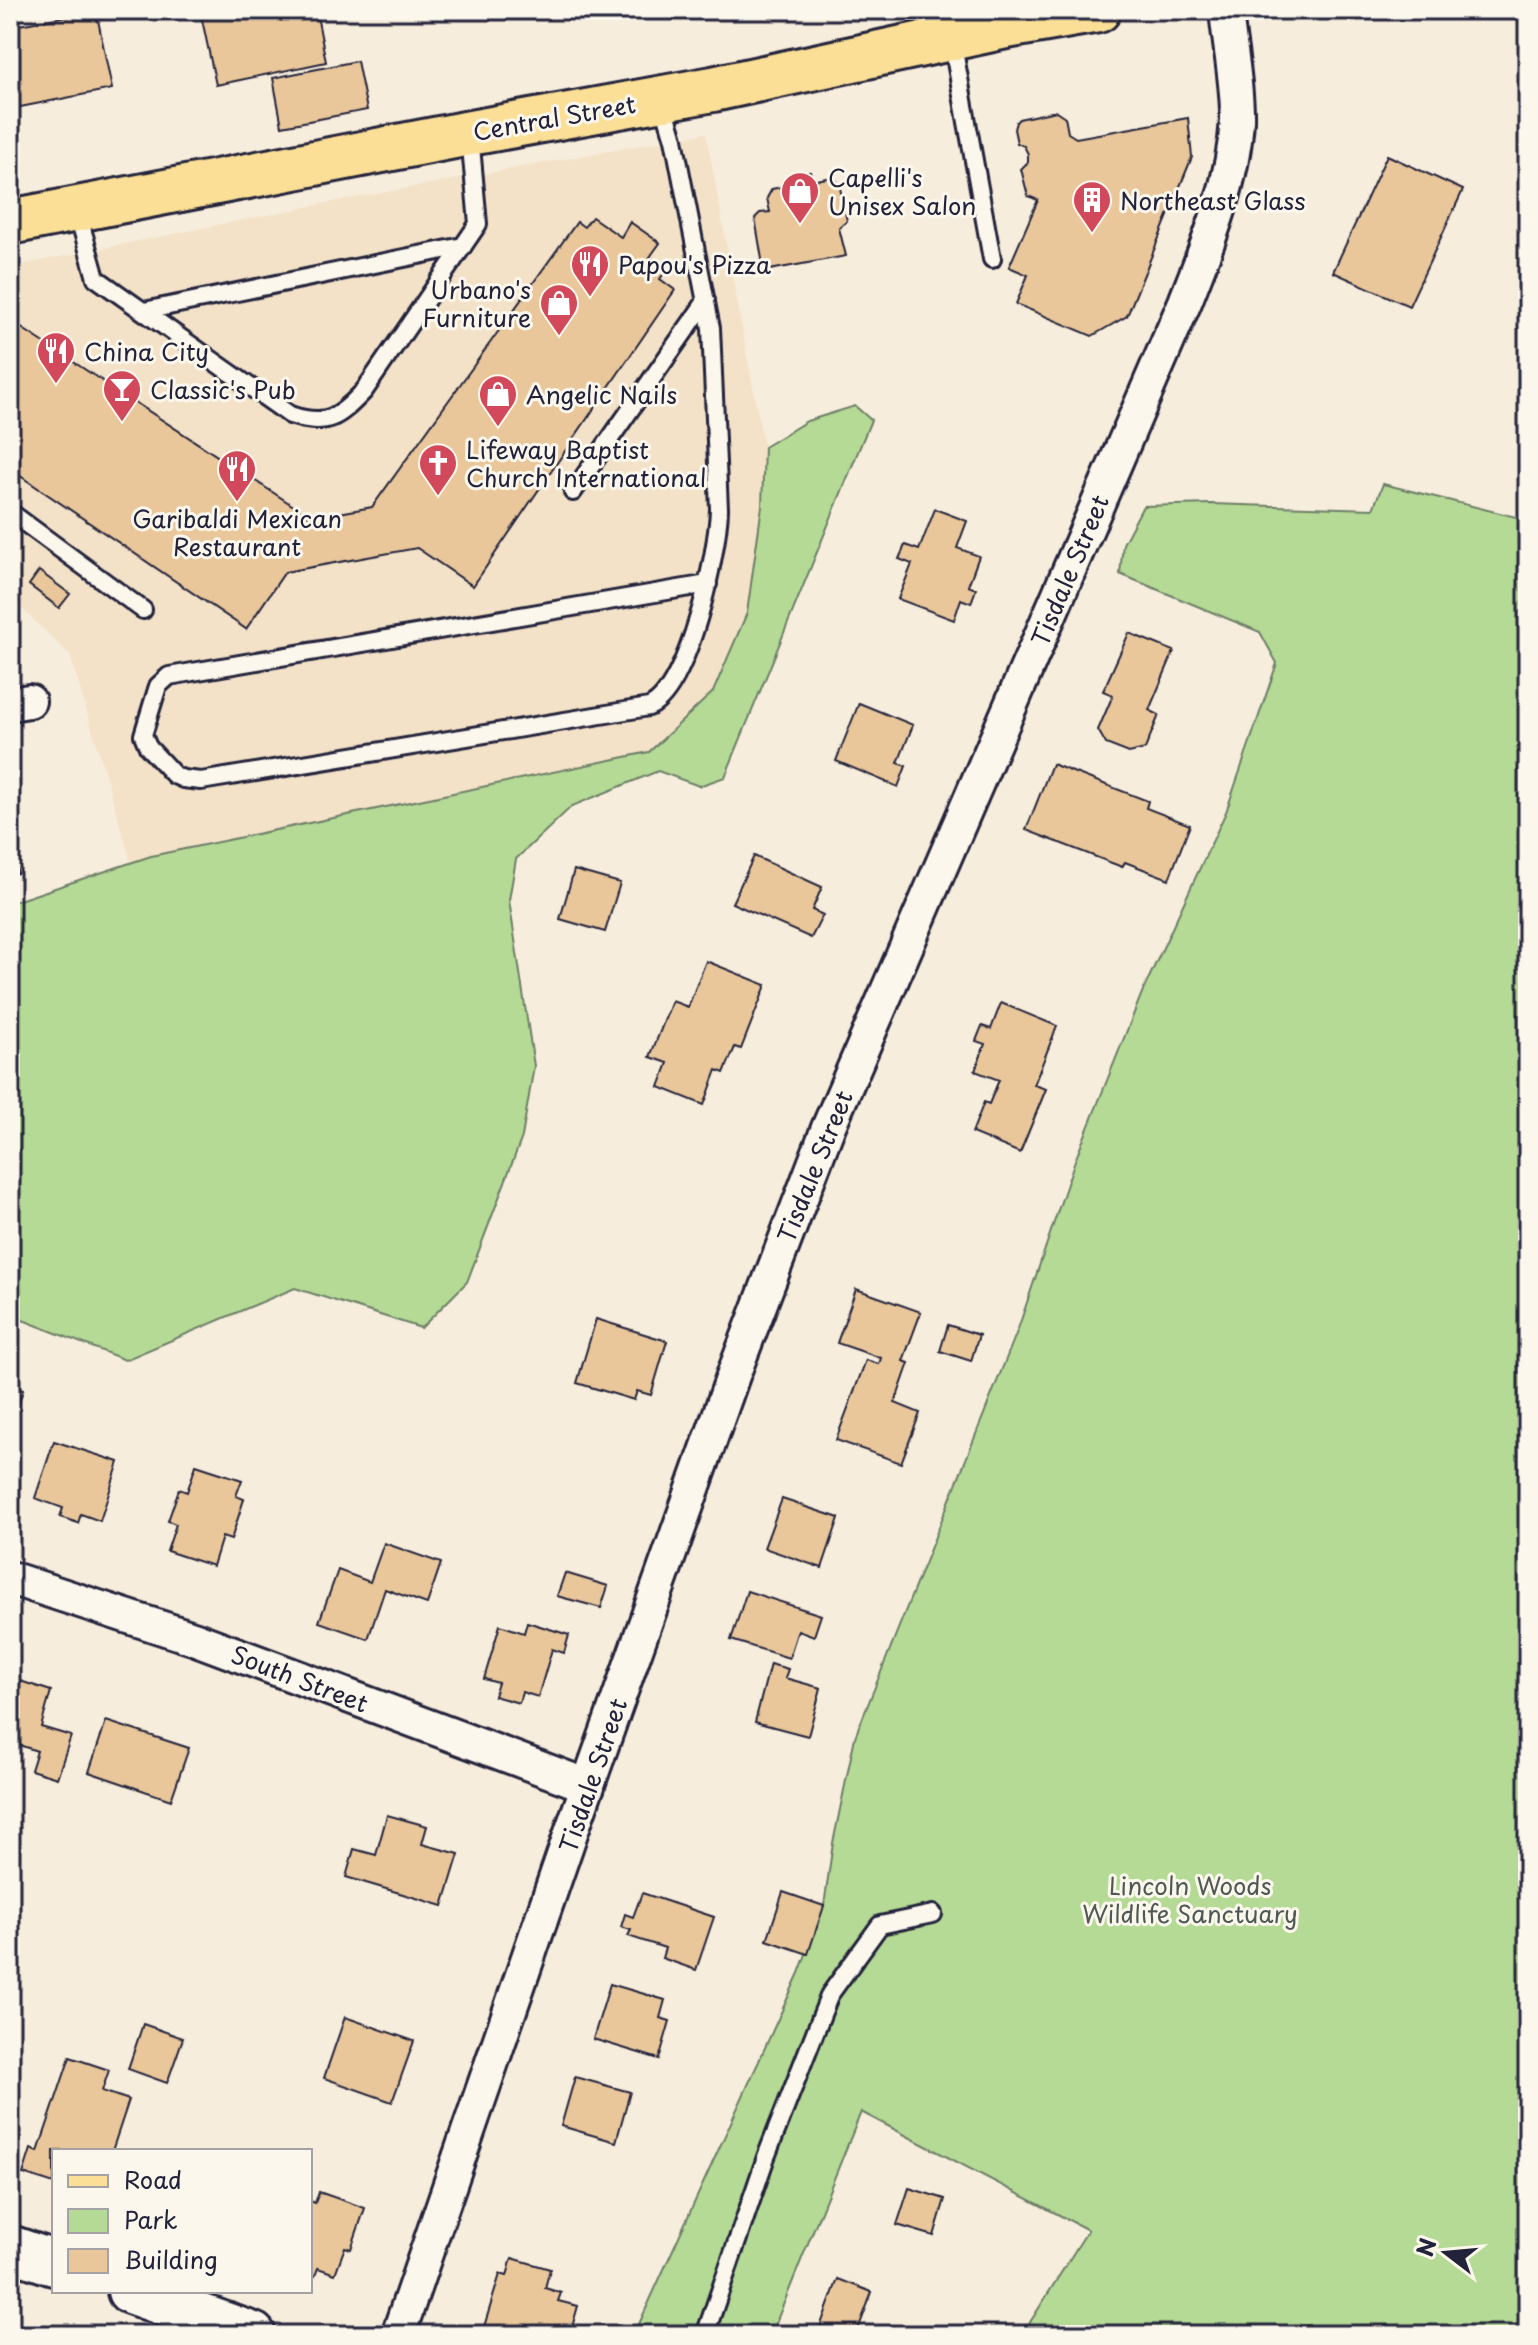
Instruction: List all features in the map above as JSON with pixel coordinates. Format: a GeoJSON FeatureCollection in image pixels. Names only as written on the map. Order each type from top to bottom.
{"type":"FeatureCollection","features":[{"type":"Feature","properties":{"kind":"main road","name":"Central Street"},"geometry":{"type":"LineString","coordinates":[[10,222],[662,98],[952,38],[1004,18],[1089,11]]}},
{"type":"Feature","properties":{"kind":"main road"},"geometry":{"type":"LineString","coordinates":[[10,2248],[52,2262]]}},
{"type":"Feature","properties":{"kind":"main road"},"geometry":{"type":"LineString","coordinates":[[136,2293],[253,2335]]}},
{"type":"Feature","properties":{"kind":"street","name":"Tisdale Street"},"geometry":{"type":"LineString","coordinates":[[398,2335],[734,1373],[828,1128],[1185,302],[1221,207],[1228,182],[1237,119],[1226,10]]}},
{"type":"Feature","properties":{"kind":"street","name":"South Street"},"geometry":{"type":"LineString","coordinates":[[10,1578],[196,1639],[588,1786]]}},
{"type":"Feature","properties":{"kind":"lane"},"geometry":{"type":"LineString","coordinates":[[952,38],[992,259]]}},
{"type":"Feature","properties":{"kind":"lane"},"geometry":{"type":"LineString","coordinates":[[662,98],[674,139],[711,328],[719,533],[708,584],[688,648],[659,703],[201,781],[174,775],[148,747],[143,735],[158,686],[169,676],[708,584]]}},
{"type":"Feature","properties":{"kind":"lane"},"geometry":{"type":"LineString","coordinates":[[77,209],[96,278],[290,415],[328,421],[347,409],[364,391],[478,224],[470,133]]}},
{"type":"Feature","properties":{"kind":"lane"},"geometry":{"type":"LineString","coordinates":[[144,311],[463,246]]}},
{"type":"Feature","properties":{"kind":"lane"},"geometry":{"type":"LineString","coordinates":[[573,492],[706,301]]}},
{"type":"Feature","properties":{"kind":"lane"},"geometry":{"type":"LineString","coordinates":[[10,512],[143,610]]}},
{"type":"Feature","properties":{"kind":"lane"},"geometry":{"type":"LineString","coordinates":[[705,2335],[766,2157],[830,1994],[880,1925],[933,1914]]}},
{"type":"Feature","properties":{"kind":"shaded area"},"geometry":{"type":"Polygon","coordinates":[[[706,133],[764,447],[762,506],[747,613],[713,692],[649,752],[131,862],[70,655],[10,597],[10,267],[332,202],[706,133]]]}},
{"type":"Feature","properties":{"kind":"green space"},"geometry":{"type":"Polygon","coordinates":[[[855,406],[871,420],[725,777],[699,786],[658,771],[572,806],[516,859],[509,900],[534,1066],[522,1137],[467,1282],[421,1328],[295,1288],[125,1360],[10,1315],[10,903],[151,856],[649,752],[713,692],[747,613],[762,506],[764,447],[807,421],[855,406]]]}},
{"type":"Feature","properties":{"kind":"green space","name":"Lincoln Woods Wildlife Sanctuary"},"geometry":{"type":"Polygon","coordinates":[[[1383,484],[1528,520],[1528,2335],[1022,2335],[1088,2230],[861,2112],[771,2335],[634,2335],[799,1973],[824,1906],[833,1843],[855,1737],[1018,1329],[1074,1163],[1142,993],[1226,812],[1277,663],[1260,632],[1120,574],[1123,544],[1143,506],[1211,504],[1373,509],[1383,484]]]}},
{"type":"Feature","properties":{"kind":"building"},"geometry":{"type":"Polygon","coordinates":[[[10,10],[16,10],[19,25],[72,15],[71,10],[96,10],[112,89],[10,109],[10,10]]]}},
{"type":"Feature","properties":{"kind":"building"},"geometry":{"type":"Polygon","coordinates":[[[200,10],[237,10],[239,18],[280,10],[316,10],[326,62],[216,85],[200,10]]]}},
{"type":"Feature","properties":{"kind":"building"},"geometry":{"type":"Polygon","coordinates":[[[357,61],[367,110],[282,126],[273,78],[357,61]]]}},
{"type":"Feature","properties":{"kind":"building","name":"Northeast Glass"},"geometry":{"type":"Polygon","coordinates":[[[1056,111],[1065,117],[1068,133],[1076,138],[1188,118],[1192,157],[1127,316],[1092,336],[1016,304],[1028,275],[1009,267],[1038,200],[1028,196],[1021,169],[1028,162],[1028,154],[1024,146],[1017,143],[1016,122],[1056,111]]]}},
{"type":"Feature","properties":{"kind":"building"},"geometry":{"type":"Polygon","coordinates":[[[1387,155],[1463,190],[1409,306],[1333,272],[1387,155]]]}},
{"type":"Feature","properties":{"kind":"building","name":"Capelli's Unisex Salon"},"geometry":{"type":"Polygon","coordinates":[[[810,172],[812,181],[831,177],[839,183],[847,221],[839,228],[846,256],[764,271],[755,218],[760,213],[770,212],[767,198],[772,189],[791,185],[790,175],[810,172]]]}},
{"type":"Feature","properties":{"kind":"building"},"geometry":{"type":"Polygon","coordinates":[[[592,217],[621,237],[630,222],[660,243],[650,257],[667,269],[660,279],[675,290],[473,586],[417,548],[285,572],[246,629],[10,469],[10,337],[20,327],[312,518],[372,507],[577,222],[584,227],[592,217]]]}},
{"type":"Feature","properties":{"kind":"building"},"geometry":{"type":"Polygon","coordinates":[[[935,509],[967,521],[957,548],[979,556],[968,586],[976,589],[971,603],[961,599],[954,620],[898,599],[912,564],[899,559],[905,545],[919,550],[935,509]]]}},
{"type":"Feature","properties":{"kind":"building"},"geometry":{"type":"Polygon","coordinates":[[[39,571],[70,594],[59,608],[29,585],[39,571]]]}},
{"type":"Feature","properties":{"kind":"building"},"geometry":{"type":"Polygon","coordinates":[[[1129,633],[1174,651],[1149,710],[1159,715],[1145,749],[1129,753],[1106,744],[1098,730],[1113,695],[1103,691],[1129,633]]]}},
{"type":"Feature","properties":{"kind":"building"},"geometry":{"type":"Polygon","coordinates":[[[859,703],[913,725],[898,763],[906,766],[898,787],[836,761],[859,703]]]}},
{"type":"Feature","properties":{"kind":"building"},"geometry":{"type":"Polygon","coordinates":[[[1052,764],[1148,801],[1146,808],[1190,825],[1169,879],[1125,862],[1122,867],[1026,830],[1052,764]]]}},
{"type":"Feature","properties":{"kind":"building"},"geometry":{"type":"Polygon","coordinates":[[[10,847],[18,873],[10,875],[10,847]]]}},
{"type":"Feature","properties":{"kind":"building"},"geometry":{"type":"Polygon","coordinates":[[[754,856],[822,887],[812,910],[823,915],[811,938],[732,903],[754,856]]]}},
{"type":"Feature","properties":{"kind":"building"},"geometry":{"type":"Polygon","coordinates":[[[574,870],[620,883],[605,932],[560,919],[574,870]]]}},
{"type":"Feature","properties":{"kind":"building"},"geometry":{"type":"Polygon","coordinates":[[[706,961],[766,985],[741,1049],[735,1047],[724,1073],[717,1070],[704,1105],[659,1087],[668,1063],[650,1057],[672,1001],[688,1007],[706,961]]]}},
{"type":"Feature","properties":{"kind":"building"},"geometry":{"type":"Polygon","coordinates":[[[1001,1003],[1057,1026],[1034,1085],[1046,1089],[1020,1153],[972,1133],[984,1102],[989,1104],[999,1080],[975,1071],[985,1044],[976,1041],[982,1026],[991,1029],[1001,1003]]]}},
{"type":"Feature","properties":{"kind":"building"},"geometry":{"type":"Polygon","coordinates":[[[856,1289],[921,1312],[903,1361],[909,1363],[895,1403],[920,1413],[901,1463],[836,1440],[866,1360],[879,1364],[881,1358],[837,1343],[856,1289]]]}},
{"type":"Feature","properties":{"kind":"building"},"geometry":{"type":"Polygon","coordinates":[[[596,1319],[667,1341],[651,1395],[637,1391],[634,1400],[577,1383],[596,1319]]]}},
{"type":"Feature","properties":{"kind":"building"},"geometry":{"type":"Polygon","coordinates":[[[948,1325],[979,1335],[971,1361],[940,1351],[948,1325]]]}},
{"type":"Feature","properties":{"kind":"building"},"geometry":{"type":"Polygon","coordinates":[[[10,1386],[23,1390],[10,1432],[10,1386]]]}},
{"type":"Feature","properties":{"kind":"building"},"geometry":{"type":"Polygon","coordinates":[[[54,1441],[119,1462],[100,1521],[81,1514],[78,1523],[60,1517],[63,1508],[35,1498],[54,1441]]]}},
{"type":"Feature","properties":{"kind":"building"},"geometry":{"type":"Polygon","coordinates":[[[196,1465],[242,1480],[236,1496],[244,1499],[231,1540],[222,1537],[213,1566],[167,1551],[176,1524],[168,1521],[179,1489],[187,1492],[196,1465]]]}},
{"type":"Feature","properties":{"kind":"building"},"geometry":{"type":"Polygon","coordinates":[[[782,1499],[839,1518],[822,1568],[764,1548],[782,1499]]]}},
{"type":"Feature","properties":{"kind":"building"},"geometry":{"type":"Polygon","coordinates":[[[384,1543],[441,1563],[427,1604],[385,1589],[368,1639],[319,1622],[338,1570],[370,1582],[384,1543]]]}},
{"type":"Feature","properties":{"kind":"building"},"geometry":{"type":"Polygon","coordinates":[[[565,1573],[608,1586],[601,1608],[557,1596],[565,1573]]]}},
{"type":"Feature","properties":{"kind":"building"},"geometry":{"type":"Polygon","coordinates":[[[747,1591],[821,1615],[814,1636],[798,1630],[789,1658],[731,1640],[747,1591]]]}},
{"type":"Feature","properties":{"kind":"building"},"geometry":{"type":"Polygon","coordinates":[[[527,1622],[569,1635],[564,1653],[552,1649],[538,1697],[522,1692],[519,1703],[494,1696],[498,1683],[484,1679],[500,1625],[524,1633],[527,1622]]]}},
{"type":"Feature","properties":{"kind":"building"},"geometry":{"type":"Polygon","coordinates":[[[770,1664],[788,1669],[785,1678],[821,1688],[808,1736],[755,1722],[770,1664]]]}},
{"type":"Feature","properties":{"kind":"building"},"geometry":{"type":"Polygon","coordinates":[[[20,1681],[51,1691],[41,1727],[71,1736],[57,1778],[31,1770],[37,1751],[10,1742],[10,1687],[17,1689],[20,1681]]]}},
{"type":"Feature","properties":{"kind":"building"},"geometry":{"type":"Polygon","coordinates":[[[106,1721],[189,1748],[171,1800],[89,1772],[106,1721]]]}},
{"type":"Feature","properties":{"kind":"building"},"geometry":{"type":"Polygon","coordinates":[[[387,1815],[427,1826],[422,1844],[459,1854],[443,1906],[346,1877],[354,1849],[376,1855],[387,1815]]]}},
{"type":"Feature","properties":{"kind":"building"},"geometry":{"type":"Polygon","coordinates":[[[783,1892],[824,1906],[808,1954],[767,1940],[783,1892]]]}},
{"type":"Feature","properties":{"kind":"building"},"geometry":{"type":"Polygon","coordinates":[[[642,1893],[714,1917],[696,1970],[662,1958],[665,1948],[628,1936],[631,1930],[621,1927],[625,1914],[633,1917],[642,1893]]]}},
{"type":"Feature","properties":{"kind":"building"},"geometry":{"type":"Polygon","coordinates":[[[610,1984],[665,2000],[660,2018],[670,2021],[659,2059],[593,2039],[610,1984]]]}},
{"type":"Feature","properties":{"kind":"building"},"geometry":{"type":"Polygon","coordinates":[[[345,2017],[414,2041],[392,2102],[324,2078],[345,2017]]]}},
{"type":"Feature","properties":{"kind":"building"},"geometry":{"type":"Polygon","coordinates":[[[143,2024],[183,2038],[167,2083],[128,2069],[143,2024]]]}},
{"type":"Feature","properties":{"kind":"building"},"geometry":{"type":"Polygon","coordinates":[[[70,2057],[109,2070],[102,2091],[129,2100],[113,2149],[52,2149],[52,2183],[23,2174],[31,2149],[38,2152],[70,2057]]]}},
{"type":"Feature","properties":{"kind":"building"},"geometry":{"type":"Polygon","coordinates":[[[575,2077],[630,2092],[616,2142],[561,2126],[575,2077]]]}},
{"type":"Feature","properties":{"kind":"building"},"geometry":{"type":"Polygon","coordinates":[[[909,2188],[945,2199],[934,2236],[897,2225],[909,2188]]]}},
{"type":"Feature","properties":{"kind":"building"},"geometry":{"type":"Polygon","coordinates":[[[319,2192],[365,2208],[351,2249],[345,2247],[335,2274],[318,2268],[315,2276],[312,2275],[312,2202],[315,2203],[319,2192]]]}},
{"type":"Feature","properties":{"kind":"building"},"geometry":{"type":"Polygon","coordinates":[[[512,2258],[550,2269],[545,2288],[561,2293],[558,2301],[578,2306],[570,2334],[550,2328],[548,2335],[500,2335],[483,2330],[500,2274],[507,2276],[512,2258]]]}},
{"type":"Feature","properties":{"kind":"building"},"geometry":{"type":"Polygon","coordinates":[[[838,2279],[872,2292],[856,2335],[817,2335],[838,2279]]]}},
{"type":"Feature","properties":{"kind":"place","name":"Capelli's Unisex Salon"},"geometry":{"type":"Point","coordinates":[800,225]}},
{"type":"Feature","properties":{"kind":"place","name":"Northeast Glass"},"geometry":{"type":"Point","coordinates":[1092,234]}},
{"type":"Feature","properties":{"kind":"place","name":"Papou's Pizza"},"geometry":{"type":"Point","coordinates":[590,298]}},
{"type":"Feature","properties":{"kind":"place","name":"Urbano's Furniture"},"geometry":{"type":"Point","coordinates":[559,337]}},
{"type":"Feature","properties":{"kind":"place","name":"China City"},"geometry":{"type":"Point","coordinates":[56,385]}},
{"type":"Feature","properties":{"kind":"place","name":"Classic's Pub"},"geometry":{"type":"Point","coordinates":[122,423]}},
{"type":"Feature","properties":{"kind":"place","name":"Angelic Nails"},"geometry":{"type":"Point","coordinates":[498,428]}},
{"type":"Feature","properties":{"kind":"place","name":"Lifeway Baptist Church International"},"geometry":{"type":"Point","coordinates":[438,497]}},
{"type":"Feature","properties":{"kind":"place","name":"Garibaldi Mexican Restaurant"},"geometry":{"type":"Point","coordinates":[237,503]}}]}
